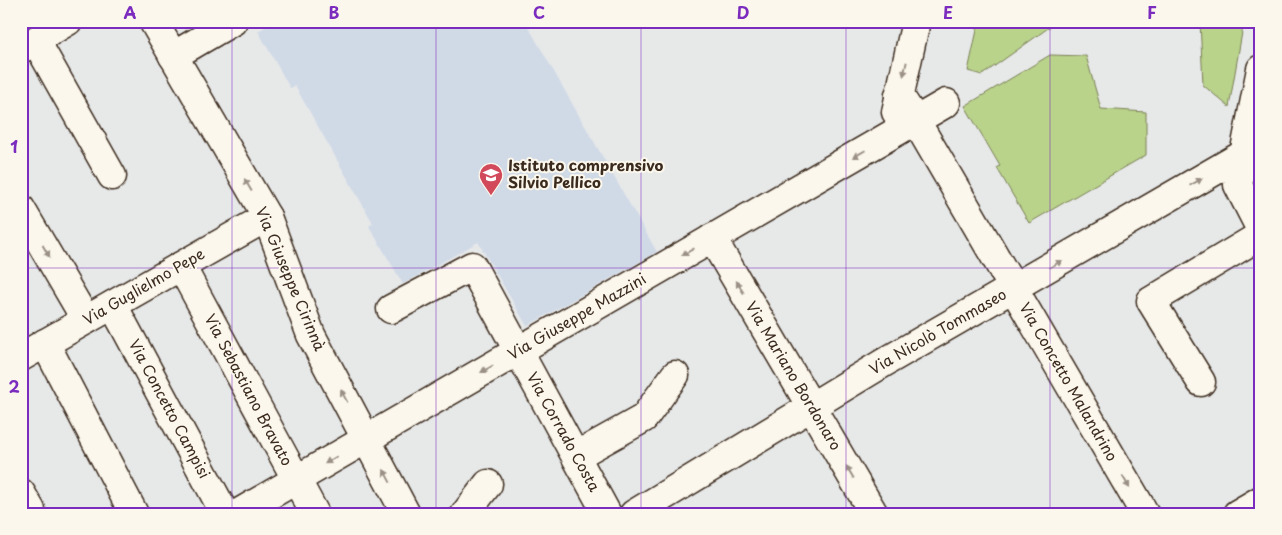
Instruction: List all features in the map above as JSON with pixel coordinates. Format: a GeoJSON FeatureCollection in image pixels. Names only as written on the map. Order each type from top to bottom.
{"type":"FeatureCollection","features":[{"type":"Feature","properties":{"kind":"street","name":"Via Giuseppe Cirinnà"},"geometry":{"type":"LineString","coordinates":[[153,21],[267,217],[311,335],[406,514]]}},
{"type":"Feature","properties":{"kind":"street"},"geometry":{"type":"LineString","coordinates":[[173,56],[233,21]]}},
{"type":"Feature","properties":{"kind":"street"},"geometry":{"type":"LineString","coordinates":[[890,135],[916,21]]}},
{"type":"Feature","properties":{"kind":"street"},"geometry":{"type":"LineString","coordinates":[[62,23],[29,45],[112,176]]}},
{"type":"Feature","properties":{"kind":"street"},"geometry":{"type":"LineString","coordinates":[[1261,69],[1251,144],[1238,185],[1261,230]]}},
{"type":"Feature","properties":{"kind":"street","name":"Via Concetto Malandrino"},"geometry":{"type":"LineString","coordinates":[[900,95],[1145,514]]}},
{"type":"Feature","properties":{"kind":"street","name":"Via Giuseppe Mazzini"},"geometry":{"type":"LineString","coordinates":[[238,514],[946,103]]}},
{"type":"Feature","properties":{"kind":"street","name":"Via Nicolò Tommaseo"},"geometry":{"type":"LineString","coordinates":[[634,514],[812,408],[885,362],[1014,288],[1251,144]]}},
{"type":"Feature","properties":{"kind":"street"},"geometry":{"type":"LineString","coordinates":[[21,209],[86,320]]}},
{"type":"Feature","properties":{"kind":"street","name":"Via Guglielmo Pepe"},"geometry":{"type":"LineString","coordinates":[[21,357],[267,217]]}},
{"type":"Feature","properties":{"kind":"street"},"geometry":{"type":"LineString","coordinates":[[1201,382],[1151,301],[1261,234]]}},
{"type":"Feature","properties":{"kind":"street","name":"Via Mariano Bordonaro"},"geometry":{"type":"LineString","coordinates":[[712,238],[874,514]]}},
{"type":"Feature","properties":{"kind":"street","name":"Via Sebastiano Bravato"},"geometry":{"type":"LineString","coordinates":[[181,266],[315,514]]}},
{"type":"Feature","properties":{"kind":"street","name":"Via Corrado Costa"},"geometry":{"type":"LineString","coordinates":[[391,309],[472,266],[607,514]]}},
{"type":"Feature","properties":{"kind":"street","name":"Via Concetto Campisi"},"geometry":{"type":"LineString","coordinates":[[113,305],[225,514]]}},
{"type":"Feature","properties":{"kind":"street"},"geometry":{"type":"LineString","coordinates":[[45,344],[134,514]]}},
{"type":"Feature","properties":{"kind":"street"},"geometry":{"type":"LineString","coordinates":[[576,456],[644,418],[675,374]]}},
{"type":"Feature","properties":{"kind":"street"},"geometry":{"type":"LineString","coordinates":[[465,514],[488,484]]}},
{"type":"Feature","properties":{"kind":"street"},"geometry":{"type":"LineString","coordinates":[[1237,514],[1261,500]]}},
{"type":"Feature","properties":{"kind":"shaded area","name":"Istituto comprensivo Silvio Pellico"},"geometry":{"type":"Polygon","coordinates":[[[276,21],[525,21],[657,252],[527,326],[478,242],[403,284],[369,226],[373,223],[295,86],[290,88],[258,31],[276,21]]]}},
{"type":"Feature","properties":{"kind":"green space"},"geometry":{"type":"Polygon","coordinates":[[[979,21],[1058,21],[982,75],[968,71],[979,21]]]}},
{"type":"Feature","properties":{"kind":"green space"},"geometry":{"type":"Polygon","coordinates":[[[1200,21],[1244,21],[1229,107],[1203,85],[1200,21]]]}},
{"type":"Feature","properties":{"kind":"green space"},"geometry":{"type":"Polygon","coordinates":[[[1050,55],[1086,56],[1101,109],[1146,112],[1146,155],[1029,223],[997,168],[1000,166],[965,106],[1050,55]]]}},
{"type":"Feature","properties":{"kind":"place","name":"Istituto comprensivo Silvio Pellico"},"geometry":{"type":"Point","coordinates":[491,196]}}]}
